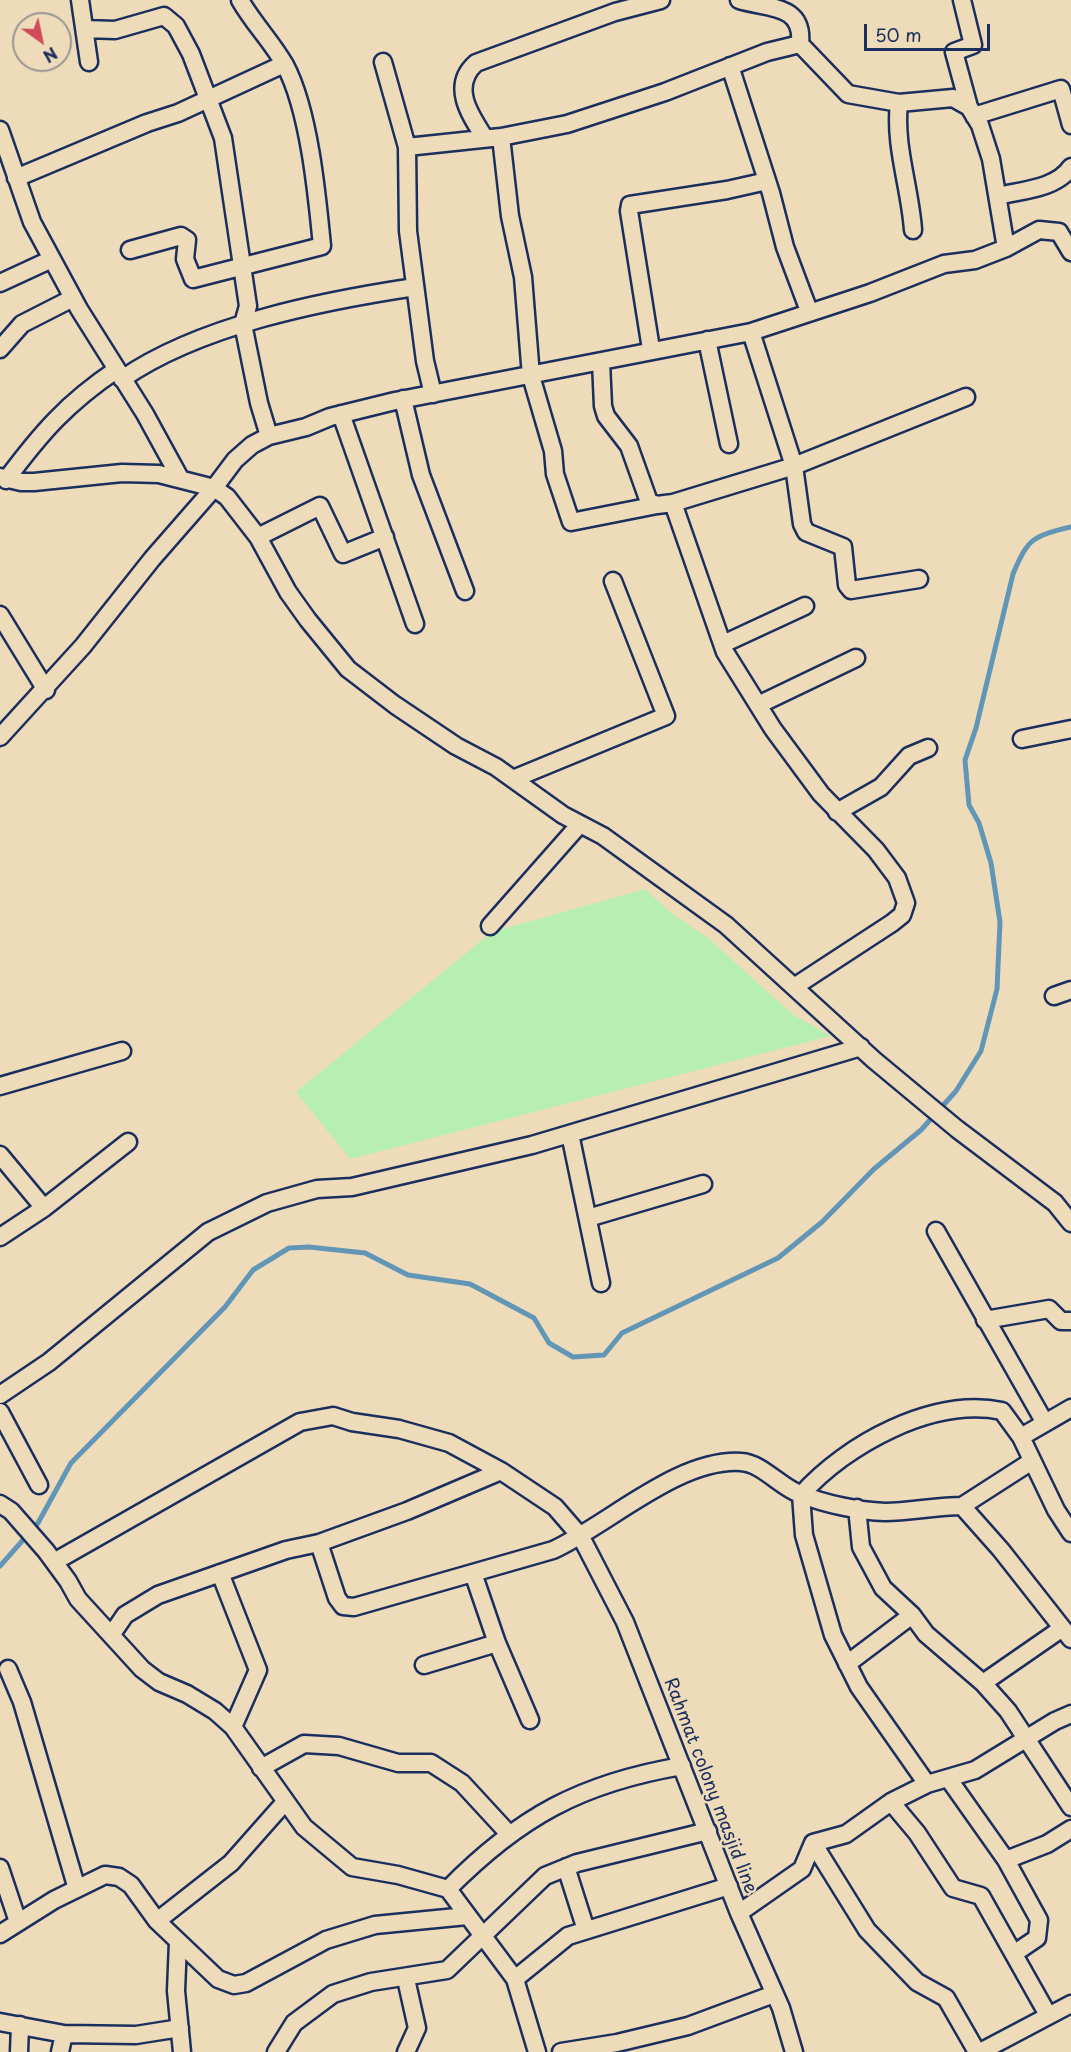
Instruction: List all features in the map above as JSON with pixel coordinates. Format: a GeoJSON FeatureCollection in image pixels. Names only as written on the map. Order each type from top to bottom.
{"type":"FeatureCollection","features":[{"type":"Feature","properties":{"kind":"street"},"geometry":{"type":"LineString","coordinates":[[80,0],[89,62]]}},
{"type":"Feature","properties":{"kind":"street"},"geometry":{"type":"LineString","coordinates":[[130,250],[181,236],[187,240],[185,259],[193,279],[322,246],[313,171],[300,108],[284,64],[240,0]]}},
{"type":"Feature","properties":{"kind":"street"},"geometry":{"type":"LineString","coordinates":[[661,0],[615,12],[476,63],[466,71],[462,82],[464,98],[470,114],[493,137],[523,277],[531,376],[553,451],[555,474],[571,522],[665,504],[794,466],[966,397]]}},
{"type":"Feature","properties":{"kind":"street"},"geometry":{"type":"LineString","coordinates":[[739,0],[783,9],[794,19],[801,33],[800,44],[848,94],[899,103],[953,98],[972,111],[1061,88],[1071,125]]}},
{"type":"Feature","properties":{"kind":"street"},"geometry":{"type":"LineString","coordinates":[[962,0],[973,45],[954,52],[972,111],[991,159],[1006,248]]}},
{"type":"Feature","properties":{"kind":"street"},"geometry":{"type":"LineString","coordinates":[[85,29],[116,30],[164,15],[176,27],[191,54],[223,138],[248,306],[243,324],[259,403],[269,436]]}},
{"type":"Feature","properties":{"kind":"street"},"geometry":{"type":"LineString","coordinates":[[407,147],[532,132],[602,114],[767,52],[800,44]]}},
{"type":"Feature","properties":{"kind":"street"},"geometry":{"type":"LineString","coordinates":[[383,62],[407,147],[407,208],[415,287],[425,361],[433,394]]}},
{"type":"Feature","properties":{"kind":"street"},"geometry":{"type":"LineString","coordinates":[[16,177],[209,100],[284,64]]}},
{"type":"Feature","properties":{"kind":"street"},"geometry":{"type":"LineString","coordinates":[[730,66],[767,181],[785,248],[809,311]]}},
{"type":"Feature","properties":{"kind":"street"},"geometry":{"type":"LineString","coordinates":[[899,103],[897,122],[900,153],[906,175],[913,230]]}},
{"type":"Feature","properties":{"kind":"street"},"geometry":{"type":"LineString","coordinates":[[1,137],[32,222],[73,298],[164,446],[180,478]]}},
{"type":"Feature","properties":{"kind":"street"},"geometry":{"type":"LineString","coordinates":[[998,196],[1050,184],[1066,173],[1071,166]]}},
{"type":"Feature","properties":{"kind":"street"},"geometry":{"type":"LineString","coordinates":[[651,349],[629,211],[630,205],[727,190],[767,181]]}},
{"type":"Feature","properties":{"kind":"street"},"geometry":{"type":"LineString","coordinates":[[0,737],[46,690],[235,460],[252,445],[269,436],[306,428],[341,414],[403,399],[531,376],[651,349],[751,332],[809,311],[870,293],[944,264],[975,260],[1006,248],[1039,230],[1059,232],[1071,252]]}},
{"type":"Feature","properties":{"kind":"street"},"geometry":{"type":"LineString","coordinates":[[0,283],[52,259]]}},
{"type":"Feature","properties":{"kind":"street"},"geometry":{"type":"LineString","coordinates":[[3,478],[40,434],[81,393],[119,374],[189,342],[243,324],[293,311],[415,287]]}},
{"type":"Feature","properties":{"kind":"street"},"geometry":{"type":"LineString","coordinates":[[0,349],[22,324],[73,298]]}},
{"type":"Feature","properties":{"kind":"street"},"geometry":{"type":"LineString","coordinates":[[751,332],[794,466],[802,524],[806,532],[843,547],[847,585],[851,590],[919,579]]}},
{"type":"Feature","properties":{"kind":"street"},"geometry":{"type":"LineString","coordinates":[[706,340],[729,444]]}},
{"type":"Feature","properties":{"kind":"street"},"geometry":{"type":"LineString","coordinates":[[600,362],[603,406],[606,416],[629,446],[649,502],[665,504]]}},
{"type":"Feature","properties":{"kind":"street"},"geometry":{"type":"LineString","coordinates":[[403,399],[421,475],[465,591]]}},
{"type":"Feature","properties":{"kind":"street"},"geometry":{"type":"LineString","coordinates":[[341,414],[415,624]]}},
{"type":"Feature","properties":{"kind":"street"},"geometry":{"type":"LineString","coordinates":[[3,478],[34,482],[122,473],[159,474],[214,488],[237,507],[258,537],[288,592],[348,669],[394,705],[456,746],[513,779],[563,815],[603,836],[726,925],[861,1047],[957,1129],[1055,1203],[1071,1223]]}},
{"type":"Feature","properties":{"kind":"street"},"geometry":{"type":"LineString","coordinates":[[665,504],[723,644],[758,705],[773,729],[837,812],[876,850],[897,878],[906,903],[902,915],[892,923],[794,987]]}},
{"type":"Feature","properties":{"kind":"street"},"geometry":{"type":"LineString","coordinates":[[258,537],[320,506],[343,554],[385,537]]}},
{"type":"Feature","properties":{"kind":"street"},"geometry":{"type":"LineString","coordinates":[[513,779],[666,716],[613,582]]}},
{"type":"Feature","properties":{"kind":"street"},"geometry":{"type":"LineString","coordinates":[[723,644],[805,606]]}},
{"type":"Feature","properties":{"kind":"street"},"geometry":{"type":"LineString","coordinates":[[0,615],[46,690]]}},
{"type":"Feature","properties":{"kind":"street"},"geometry":{"type":"LineString","coordinates":[[758,705],[856,658]]}},
{"type":"Feature","properties":{"kind":"street"},"geometry":{"type":"LineString","coordinates":[[1022,739],[1071,729]]}},
{"type":"Feature","properties":{"kind":"street"},"geometry":{"type":"LineString","coordinates":[[837,812],[881,787],[909,756],[928,748]]}},
{"type":"Feature","properties":{"kind":"street"},"geometry":{"type":"LineString","coordinates":[[490,926],[580,824]]}},
{"type":"Feature","properties":{"kind":"street"},"geometry":{"type":"LineString","coordinates":[[1054,996],[1071,990]]}},
{"type":"Feature","properties":{"kind":"street"},"geometry":{"type":"LineString","coordinates":[[0,1395],[49,1362],[208,1232],[267,1203],[317,1189],[364,1185],[570,1134],[861,1047]]}},
{"type":"Feature","properties":{"kind":"street"},"geometry":{"type":"LineString","coordinates":[[0,1086],[122,1051]]}},
{"type":"Feature","properties":{"kind":"street"},"geometry":{"type":"LineString","coordinates":[[570,1134],[602,1282]]}},
{"type":"Feature","properties":{"kind":"street"},"geometry":{"type":"LineString","coordinates":[[0,1237],[44,1209],[128,1142]]}},
{"type":"Feature","properties":{"kind":"street"},"geometry":{"type":"LineString","coordinates":[[0,1155],[44,1209]]}},
{"type":"Feature","properties":{"kind":"street"},"geometry":{"type":"LineString","coordinates":[[588,1218],[703,1184]]}},
{"type":"Feature","properties":{"kind":"street"},"geometry":{"type":"LineString","coordinates":[[936,1231],[1045,1423]]}},
{"type":"Feature","properties":{"kind":"street"},"geometry":{"type":"LineString","coordinates":[[985,1320],[1048,1309],[1061,1321],[1071,1321]]}},
{"type":"Feature","properties":{"kind":"street"},"geometry":{"type":"LineString","coordinates":[[927,1784],[859,1687],[833,1635],[804,1535],[801,1495],[821,1472],[874,1438],[896,1427],[940,1414],[981,1407],[1002,1412],[1021,1437],[1070,1530]]}},
{"type":"Feature","properties":{"kind":"street"},"geometry":{"type":"LineString","coordinates":[[1021,1437],[1071,1408]]}},
{"type":"Feature","properties":{"kind":"street"},"geometry":{"type":"LineString","coordinates":[[0,1412],[39,1485]]}},
{"type":"Feature","properties":{"kind":"street","name":"Rahmat colony masjid line"},"geometry":{"type":"LineString","coordinates":[[50,1556],[300,1422],[333,1416],[352,1422],[424,1435],[449,1443],[501,1471],[555,1507],[581,1537],[625,1622],[739,1913],[774,1994],[794,2052]]}},
{"type":"Feature","properties":{"kind":"street"},"geometry":{"type":"LineString","coordinates":[[319,1544],[326,1569],[343,1606],[354,1607],[522,1561],[581,1537],[661,1486],[693,1471],[721,1464],[740,1462],[751,1464],[801,1495],[885,1512],[962,1506],[1032,1461]]}},
{"type":"Feature","properties":{"kind":"street"},"geometry":{"type":"LineString","coordinates":[[112,1634],[125,1615],[158,1595],[286,1550],[319,1544],[407,1511],[501,1471]]}},
{"type":"Feature","properties":{"kind":"street"},"geometry":{"type":"LineString","coordinates":[[962,1506],[1001,1550],[1066,1634],[983,1683]]}},
{"type":"Feature","properties":{"kind":"street"},"geometry":{"type":"LineString","coordinates":[[5,1507],[50,1556],[78,1599],[142,1669],[159,1682],[187,1694],[215,1711],[233,1727],[304,1827],[352,1867],[398,1875],[448,1889],[515,1979],[537,2052]]}},
{"type":"Feature","properties":{"kind":"street"},"geometry":{"type":"LineString","coordinates":[[857,1508],[861,1547],[883,1588],[912,1615],[926,1634],[983,1683],[1028,1738],[1071,1807]]}},
{"type":"Feature","properties":{"kind":"street"},"geometry":{"type":"LineString","coordinates":[[220,1573],[258,1670],[233,1727]]}},
{"type":"Feature","properties":{"kind":"street"},"geometry":{"type":"LineString","coordinates":[[473,1573],[497,1643],[530,1720]]}},
{"type":"Feature","properties":{"kind":"street"},"geometry":{"type":"LineString","coordinates":[[847,1664],[912,1615]]}},
{"type":"Feature","properties":{"kind":"street"},"geometry":{"type":"LineString","coordinates":[[424,1665],[497,1643]]}},
{"type":"Feature","properties":{"kind":"street"},"geometry":{"type":"LineString","coordinates":[[8,1669],[22,1701],[77,1889]]}},
{"type":"Feature","properties":{"kind":"street"},"geometry":{"type":"LineString","coordinates":[[813,1843],[846,1834],[891,1802],[927,1784],[975,1770],[1055,1721],[1071,1714]]}},
{"type":"Feature","properties":{"kind":"street"},"geometry":{"type":"LineString","coordinates":[[261,1768],[304,1744],[339,1746],[398,1763],[431,1763],[462,1783],[509,1834]]}},
{"type":"Feature","properties":{"kind":"street"},"geometry":{"type":"LineString","coordinates":[[448,1889],[478,1858],[541,1812],[637,1773],[682,1766]]}},
{"type":"Feature","properties":{"kind":"street"},"geometry":{"type":"LineString","coordinates":[[948,1779],[1006,1860],[1039,1920],[1037,1938],[1015,1953]]}},
{"type":"Feature","properties":{"kind":"street"},"geometry":{"type":"LineString","coordinates":[[157,1921],[231,1863],[285,1802]]}},
{"type":"Feature","properties":{"kind":"street"},"geometry":{"type":"LineString","coordinates":[[891,1802],[917,1833],[953,1888],[981,1896],[1048,2015]]}},
{"type":"Feature","properties":{"kind":"street"},"geometry":{"type":"LineString","coordinates":[[1006,1860],[1047,1844],[1071,1829]]}},
{"type":"Feature","properties":{"kind":"street"},"geometry":{"type":"LineString","coordinates":[[276,2052],[294,2023],[333,1994],[371,1983],[447,1970],[545,1876],[567,1867],[708,1831]]}},
{"type":"Feature","properties":{"kind":"street"},"geometry":{"type":"LineString","coordinates":[[739,1913],[802,1869],[813,1843]]}},
{"type":"Feature","properties":{"kind":"street"},"geometry":{"type":"LineString","coordinates":[[813,1843],[867,1930],[917,1982],[946,1998],[978,2052],[1071,2004]]}},
{"type":"Feature","properties":{"kind":"street"},"geometry":{"type":"LineString","coordinates":[[567,1867],[586,1930]]}},
{"type":"Feature","properties":{"kind":"street"},"geometry":{"type":"LineString","coordinates":[[0,1868],[18,1922]]}},
{"type":"Feature","properties":{"kind":"street"},"geometry":{"type":"LineString","coordinates":[[0,1934],[105,1875],[119,1877],[131,1886],[157,1921],[178,1942],[218,1978],[234,1985],[246,1983],[326,1940],[375,1925],[466,1916]]}},
{"type":"Feature","properties":{"kind":"street"},"geometry":{"type":"LineString","coordinates":[[515,1979],[568,1936],[729,1886]]}},
{"type":"Feature","properties":{"kind":"street"},"geometry":{"type":"LineString","coordinates":[[178,1942],[176,1991],[182,2052]]}},
{"type":"Feature","properties":{"kind":"street"},"geometry":{"type":"LineString","coordinates":[[406,1978],[417,2028],[406,2052]]}},
{"type":"Feature","properties":{"kind":"street"},"geometry":{"type":"LineString","coordinates":[[561,2052],[617,2043],[688,2026],[774,1994]]}},
{"type":"Feature","properties":{"kind":"street"},"geometry":{"type":"LineString","coordinates":[[0,2022],[64,2034],[136,2034],[180,2028]]}},
{"type":"Feature","properties":{"kind":"street"},"geometry":{"type":"LineString","coordinates":[[19,2052],[20,2025]]}},
{"type":"Feature","properties":{"kind":"street"},"geometry":{"type":"LineString","coordinates":[[60,2052],[64,2034]]}},
{"type":"Feature","properties":{"kind":"green space"},"geometry":{"type":"Polygon","coordinates":[[[645,889],[670,912],[709,939],[792,1014],[831,1036],[350,1159],[296,1092],[492,932],[645,889]]]}},
{"type":"Feature","properties":{"kind":"waterway"},"geometry":{"type":"LineString","coordinates":[[0,1566],[38,1523],[71,1463],[225,1307],[253,1270],[289,1248],[309,1247],[365,1253],[408,1275],[470,1284],[534,1318],[549,1343],[573,1357],[604,1355],[622,1333],[778,1258],[822,1222],[874,1169],[921,1130],[956,1091],[981,1051],[997,989],[1000,922],[991,863],[979,823],[969,805],[965,760],[976,728],[1013,574],[1018,562],[1033,540],[1071,527]]}}]}
